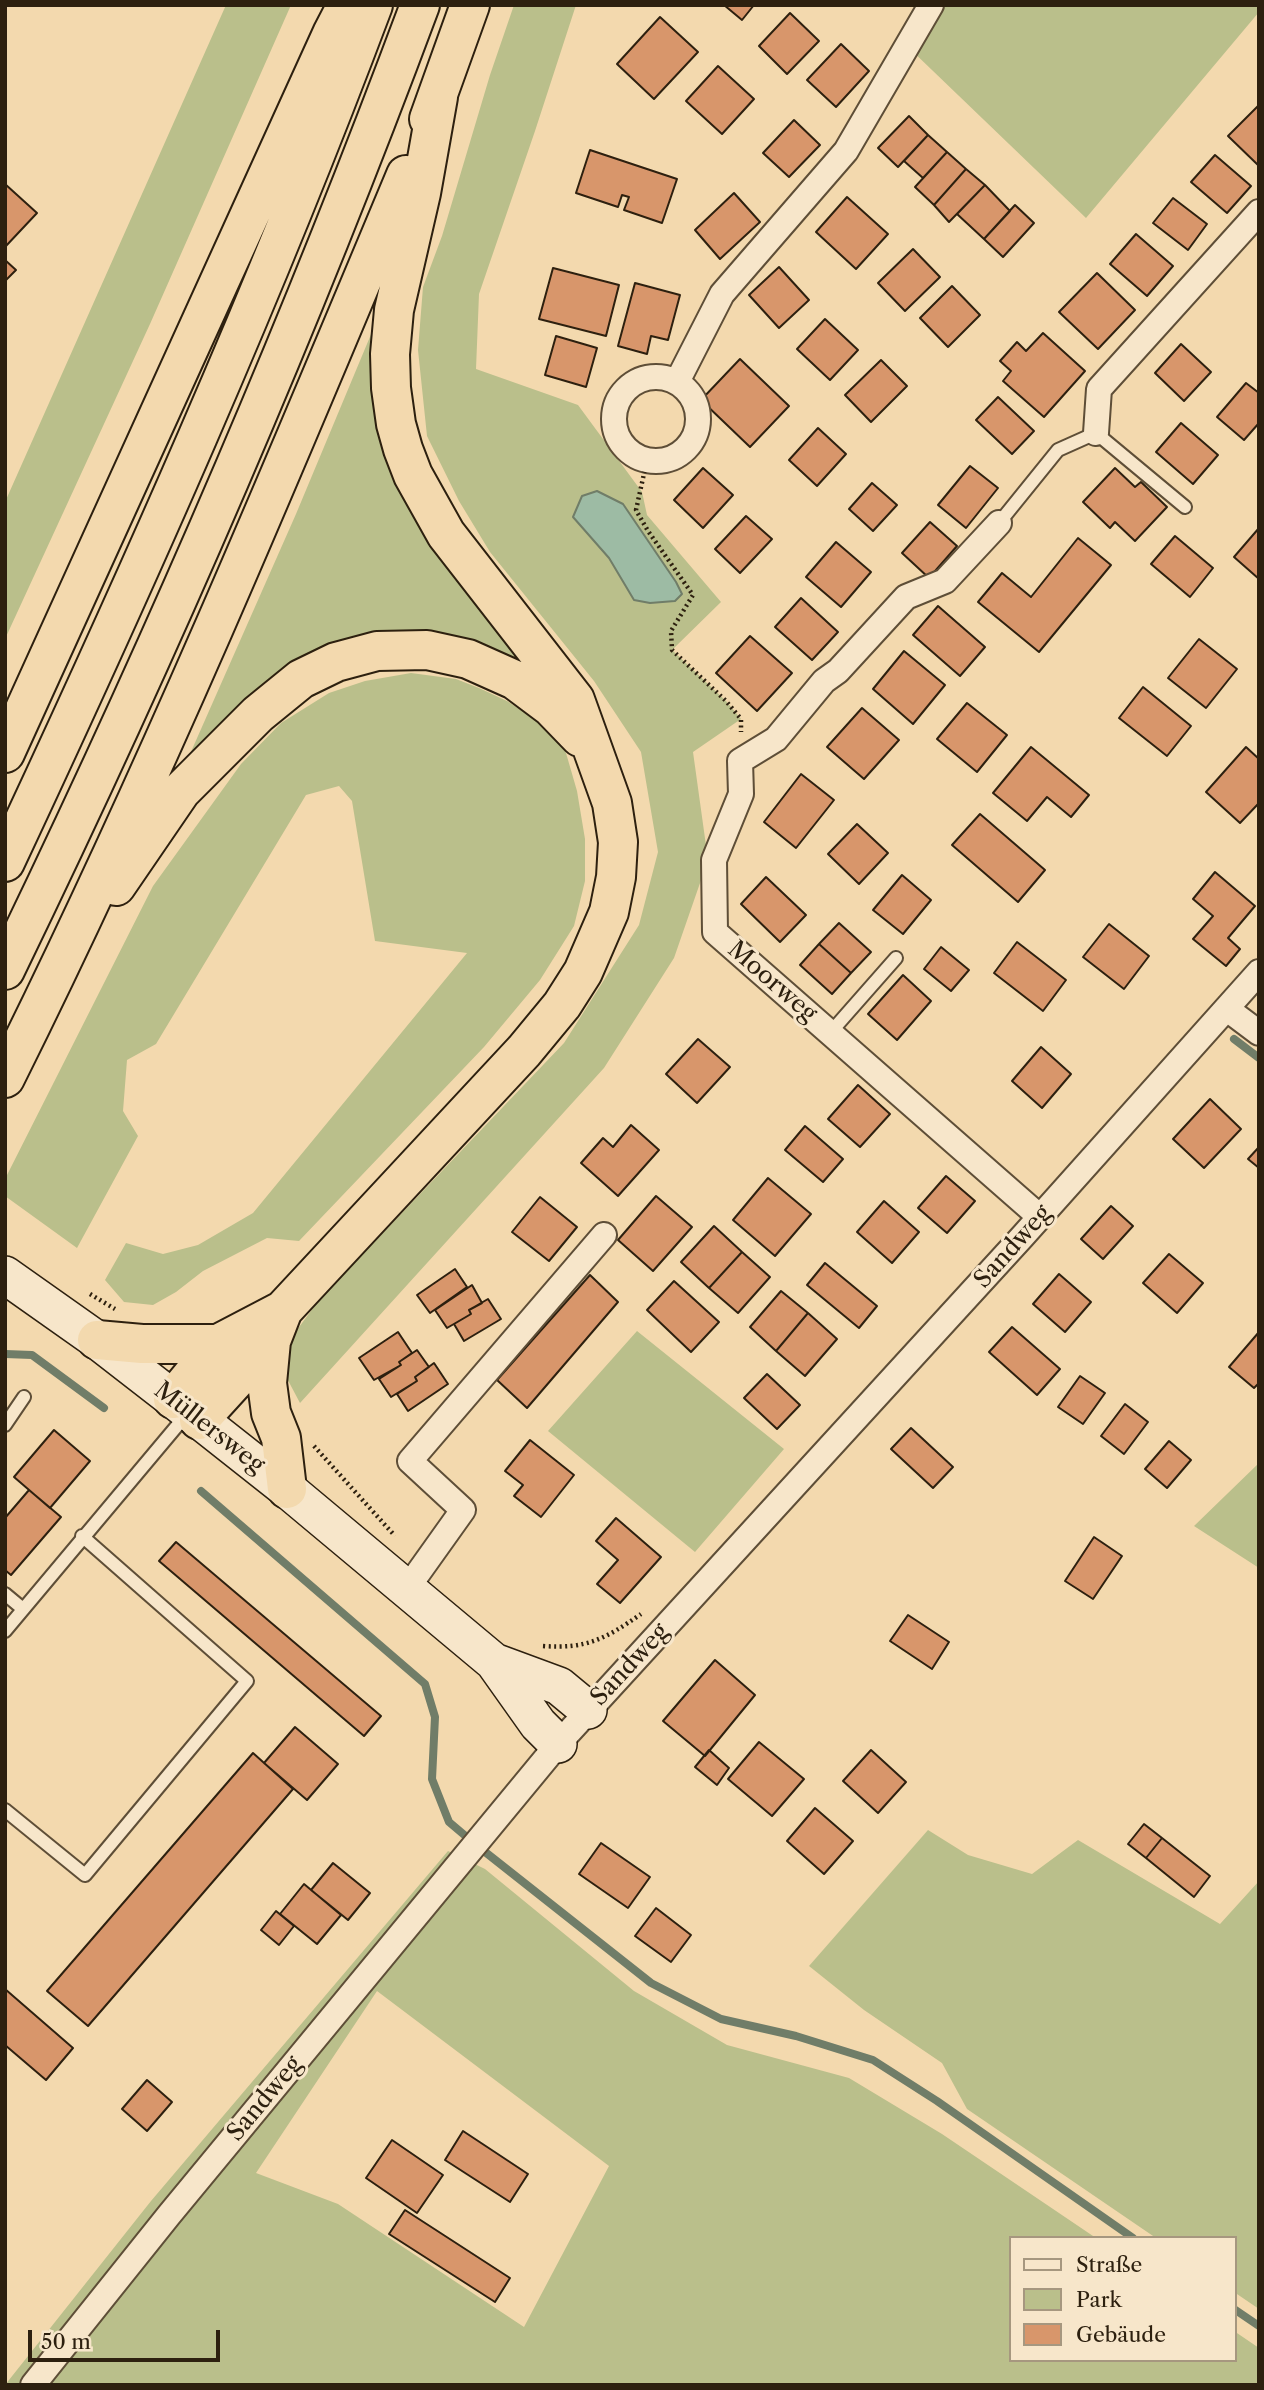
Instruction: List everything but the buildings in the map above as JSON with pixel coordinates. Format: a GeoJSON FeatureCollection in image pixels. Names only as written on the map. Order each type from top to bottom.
{"type":"FeatureCollection","features":[{"type":"Feature","properties":{"kind":"highway"},"geometry":{"type":"LineString","coordinates":[[5,753],[348,5]]}},
{"type":"Feature","properties":{"kind":"highway"},"geometry":{"type":"LineString","coordinates":[[5,862],[96,667],[208,412],[317,154],[373,5]]}},
{"type":"Feature","properties":{"kind":"highway"},"geometry":{"type":"LineString","coordinates":[[5,970],[138,686],[251,432],[363,159],[419,5]]}},
{"type":"Feature","properties":{"kind":"highway"},"geometry":{"type":"LineString","coordinates":[[5,1078],[69,950],[229,598],[438,97],[470,5]]}},
{"type":"Feature","properties":{"kind":"highway"},"geometry":{"type":"LineString","coordinates":[[187,1410],[277,1326],[524,1051],[562,1005],[583,972],[609,912],[616,877],[618,842],[612,803],[575,700],[446,534],[413,475],[402,449],[396,424],[390,354],[394,310],[421,193],[438,97]]}},
{"type":"Feature","properties":{"kind":"highway"},"geometry":{"type":"LineString","coordinates":[[69,950],[141,852],[181,791],[258,715],[301,679],[336,662],[377,650],[427,650],[468,659],[515,680],[551,707],[594,751]]}},
{"type":"Feature","properties":{"kind":"highway"},"geometry":{"type":"LineString","coordinates":[[109,1327],[142,1343],[218,1344],[277,1326]]}},
{"type":"Feature","properties":{"kind":"highway"},"geometry":{"type":"LineString","coordinates":[[277,1326],[267,1383],[271,1413],[281,1438],[287,1489]]}},
{"type":"Feature","properties":{"kind":"highway"},"geometry":{"type":"LineString","coordinates":[[187,1410],[218,1344]]}},
{"type":"Feature","properties":{"kind":"street"},"geometry":{"type":"LineString","coordinates":[[677,382],[722,294],[836,159],[846,151],[931,5]]}},
{"type":"Feature","properties":{"kind":"street"},"geometry":{"type":"LineString","coordinates":[[1096,433],[1099,389],[1259,212]]}},
{"type":"Feature","properties":{"kind":"street"},"geometry":{"type":"LineString","coordinates":[[665,377],[677,382],[689,392],[696,406],[698,422],[694,437],[686,449],[675,457],[661,461],[647,460],[635,456],[617,436],[615,410],[619,398],[628,387],[639,380],[665,377]]}},
{"type":"Feature","properties":{"kind":"street"},"geometry":{"type":"LineString","coordinates":[[740,761],[776,739],[824,681],[838,671],[906,597],[945,582],[999,523]]}},
{"type":"Feature","properties":{"kind":"street","name":"Moorweg"},"geometry":{"type":"LineString","coordinates":[[740,761],[741,794],[714,860],[715,932],[1040,1217]]}},
{"type":"Feature","properties":{"kind":"street","name":"Sandweg"},"geometry":{"type":"LineString","coordinates":[[33,2385],[221,2152],[558,1744],[1040,1217],[1259,972]]}},
{"type":"Feature","properties":{"kind":"street"},"geometry":{"type":"LineString","coordinates":[[1227,1009],[1259,1033]]}},
{"type":"Feature","properties":{"kind":"street"},"geometry":{"type":"LineString","coordinates":[[414,1578],[463,1510],[410,1461],[604,1235]]}},
{"type":"Feature","properties":{"kind":"street","name":"Müllersweg"},"geometry":{"type":"LineString","coordinates":[[5,1275],[109,1327],[187,1410],[287,1489],[414,1578],[494,1662],[538,1724],[558,1744]]}},
{"type":"Feature","properties":{"kind":"street","name":"Müllersweg"},"geometry":{"type":"LineString","coordinates":[[494,1662],[559,1686],[588,1710]]}},
{"type":"Feature","properties":{"kind":"lane"},"geometry":{"type":"LineString","coordinates":[[999,523],[1058,450],[1096,433],[1185,508]]}},
{"type":"Feature","properties":{"kind":"lane"},"geometry":{"type":"LineString","coordinates":[[830,1033],[897,958]]}},
{"type":"Feature","properties":{"kind":"lane"},"geometry":{"type":"LineString","coordinates":[[5,1425],[24,1397]]}},
{"type":"Feature","properties":{"kind":"lane"},"geometry":{"type":"LineString","coordinates":[[5,1631],[187,1410]]}},
{"type":"Feature","properties":{"kind":"lane"},"geometry":{"type":"LineString","coordinates":[[5,1810],[85,1875],[247,1681],[82,1536]]}},
{"type":"Feature","properties":{"kind":"lane"},"geometry":{"type":"LineString","coordinates":[[5,1594],[23,1609]]}},
{"type":"Feature","properties":{"kind":"path"},"geometry":{"type":"LineString","coordinates":[[647,460],[636,510],[693,594],[671,631],[672,650],[726,701],[741,719],[740,761]]}},
{"type":"Feature","properties":{"kind":"path"},"geometry":{"type":"LineString","coordinates":[[82,1289],[109,1327]]}},
{"type":"Feature","properties":{"kind":"path"},"geometry":{"type":"LineString","coordinates":[[307,1435],[414,1578]]}},
{"type":"Feature","properties":{"kind":"path"},"geometry":{"type":"LineString","coordinates":[[534,1644],[581,1646],[621,1628],[650,1606]]}},
{"type":"Feature","properties":{"kind":"green space"},"geometry":{"type":"Polygon","coordinates":[[[226,5],[291,5],[150,324],[5,639],[5,502],[226,5]]]}},
{"type":"Feature","properties":{"kind":"green space"},"geometry":{"type":"Polygon","coordinates":[[[514,5],[576,5],[479,294],[476,369],[578,405],[642,492],[647,515],[721,602],[672,650],[726,701],[741,719],[693,752],[708,860],[674,958],[604,1068],[300,1403],[282,1369],[291,1338],[319,1300],[564,1043],[639,925],[658,852],[641,752],[594,681],[490,552],[459,501],[427,436],[418,350],[423,287],[442,236],[514,5]],[[623,504],[573,517],[609,558],[634,600],[681,594],[676,582],[623,504]]]}},
{"type":"Feature","properties":{"kind":"green space"},"geometry":{"type":"Polygon","coordinates":[[[931,5],[1259,5],[1259,12],[1086,218],[907,46],[931,5]]]}},
{"type":"Feature","properties":{"kind":"green space"},"geometry":{"type":"Polygon","coordinates":[[[382,308],[380,380],[554,690],[505,659],[271,679],[190,754],[296,514],[382,308]]]}},
{"type":"Feature","properties":{"kind":"green space"},"geometry":{"type":"Polygon","coordinates":[[[411,673],[456,679],[479,688],[507,701],[552,730],[566,753],[577,791],[585,839],[585,881],[574,926],[540,980],[484,1047],[299,1241],[267,1238],[203,1271],[176,1292],[153,1305],[124,1302],[105,1280],[126,1243],[163,1254],[198,1245],[253,1213],[467,953],[375,941],[352,801],[339,786],[306,795],[156,1044],[127,1060],[123,1111],[138,1136],[77,1248],[5,1196],[5,1179],[153,886],[241,764],[281,723],[329,693],[365,681],[411,673]]]}},
{"type":"Feature","properties":{"kind":"green space"},"geometry":{"type":"Polygon","coordinates":[[[637,1331],[784,1449],[695,1552],[548,1431],[637,1331]]]}},
{"type":"Feature","properties":{"kind":"green space"},"geometry":{"type":"Polygon","coordinates":[[[1259,1463],[1259,1568],[1194,1526],[1259,1463]]]}},
{"type":"Feature","properties":{"kind":"green space"},"geometry":{"type":"Polygon","coordinates":[[[928,1830],[968,1855],[1032,1874],[1078,1840],[1220,1924],[1259,1881],[1259,2309],[1236,2293],[1236,2236],[1153,2236],[967,2109],[942,2063],[864,2010],[809,1966],[928,1830]]]}},
{"type":"Feature","properties":{"kind":"green space"},"geometry":{"type":"Polygon","coordinates":[[[448,1851],[485,1869],[634,1991],[727,2045],[849,2078],[942,2134],[1093,2236],[1009,2236],[1009,2362],[1236,2362],[1236,2332],[1259,2348],[1259,2385],[5,2385],[151,2201],[448,1851]],[[377,1991],[256,2173],[338,2204],[524,2327],[609,2166],[377,1991]]]}},
{"type":"Feature","properties":{"kind":"shaded area"},"geometry":{"type":"Polygon","coordinates":[[[597,491],[623,504],[676,582],[682,594],[675,601],[650,603],[634,600],[609,558],[573,517],[582,496],[597,491]]]}},
{"type":"Feature","properties":{"kind":"waterway"},"geometry":{"type":"LineString","coordinates":[[1234,1039],[1259,1058]]}},
{"type":"Feature","properties":{"kind":"waterway"},"geometry":{"type":"LineString","coordinates":[[5,1354],[32,1355],[104,1408]]}},
{"type":"Feature","properties":{"kind":"waterway"},"geometry":{"type":"LineString","coordinates":[[201,1491],[425,1684],[435,1717],[432,1779],[449,1822],[475,1844],[651,1983],[721,2019],[796,2036],[873,2060],[937,2101],[1130,2236]]}},
{"type":"Feature","properties":{"kind":"waterway"},"geometry":{"type":"LineString","coordinates":[[1236,2310],[1259,2326]]}}]}
